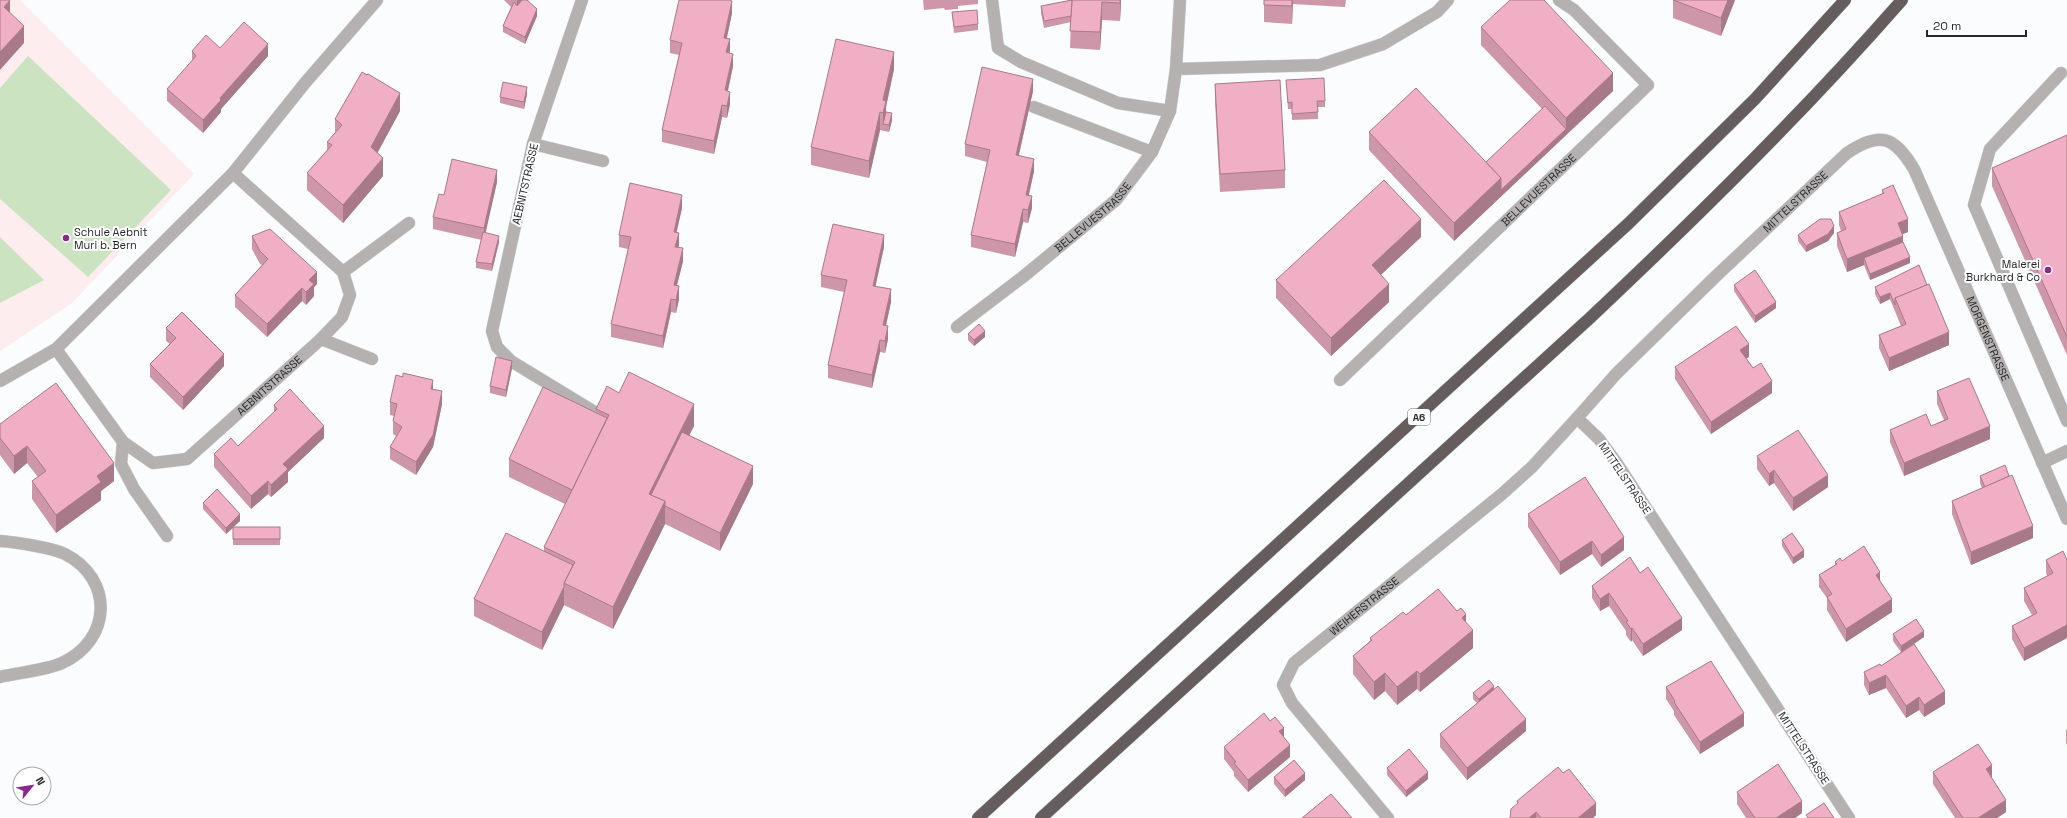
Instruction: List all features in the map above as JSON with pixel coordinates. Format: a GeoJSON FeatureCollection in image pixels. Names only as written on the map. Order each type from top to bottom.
{"type":"FeatureCollection","features":[{"type":"Feature","properties":{"kind":"highway","name":"A6"},"geometry":{"type":"LineString","coordinates":[[978,818],[1629,223],[1755,99],[1846,0]]}},
{"type":"Feature","properties":{"kind":"highway"},"geometry":{"type":"LineString","coordinates":[[1041,818],[1548,357],[1658,254],[1784,129],[1846,64],[1902,0]]}},
{"type":"Feature","properties":{"kind":"street"},"geometry":{"type":"LineString","coordinates":[[0,381],[56,350],[233,173],[305,83],[377,0]]}},
{"type":"Feature","properties":{"kind":"street","name":"AEBNITSTRASSE"},"geometry":{"type":"LineString","coordinates":[[582,0],[533,144],[492,331],[497,347],[511,361],[598,414]]}},
{"type":"Feature","properties":{"kind":"street"},"geometry":{"type":"LineString","coordinates":[[992,0],[998,48],[1021,62],[1118,103],[1170,111]]}},
{"type":"Feature","properties":{"kind":"street","name":"BELLEVUESTRASSE"},"geometry":{"type":"LineString","coordinates":[[957,327],[1024,276],[1116,200],[1152,152],[1170,111],[1176,69],[1180,0]]}},
{"type":"Feature","properties":{"kind":"street"},"geometry":{"type":"LineString","coordinates":[[1176,69],[1320,64],[1383,44],[1437,12],[1448,0]]}},
{"type":"Feature","properties":{"kind":"street","name":"BELLEVUESTRASSE"},"geometry":{"type":"LineString","coordinates":[[1340,380],[1648,85],[1574,10],[1559,0]]}},
{"type":"Feature","properties":{"kind":"street"},"geometry":{"type":"LineString","coordinates":[[2061,73],[1990,149],[1974,205],[2067,421]]}},
{"type":"Feature","properties":{"kind":"street"},"geometry":{"type":"LineString","coordinates":[[1034,107],[1152,152]]}},
{"type":"Feature","properties":{"kind":"street","name":"MORGENSTRASSE"},"geometry":{"type":"LineString","coordinates":[[1847,153],[1863,142],[1878,140],[1891,142],[1902,150],[1914,168],[2067,519]]}},
{"type":"Feature","properties":{"kind":"street"},"geometry":{"type":"LineString","coordinates":[[533,144],[603,161]]}},
{"type":"Feature","properties":{"kind":"street","name":"MITTELSTRASSE"},"geometry":{"type":"LineString","coordinates":[[1847,153],[1715,277],[1616,374],[1578,418],[1599,439],[1616,462],[1849,818]]}},
{"type":"Feature","properties":{"kind":"street"},"geometry":{"type":"LineString","coordinates":[[233,173],[343,272],[409,223]]}},
{"type":"Feature","properties":{"kind":"street","name":"AEBNITSTRASSE"},"geometry":{"type":"LineString","coordinates":[[56,350],[123,442],[153,464],[187,459],[321,339],[342,316],[350,295],[343,272]]}},
{"type":"Feature","properties":{"kind":"street"},"geometry":{"type":"LineString","coordinates":[[321,339],[372,359]]}},
{"type":"Feature","properties":{"kind":"street","name":"WEIHERSTRASSE"},"geometry":{"type":"LineString","coordinates":[[1388,818],[1292,703],[1283,685],[1294,662],[1502,494],[1532,467],[1578,418]]}},
{"type":"Feature","properties":{"kind":"street"},"geometry":{"type":"LineString","coordinates":[[123,442],[121,464],[134,489],[167,536]]}},
{"type":"Feature","properties":{"kind":"street"},"geometry":{"type":"LineString","coordinates":[[2042,463],[2067,451]]}},
{"type":"Feature","properties":{"kind":"street"},"geometry":{"type":"LineString","coordinates":[[0,540],[65,554],[86,569],[100,593],[102,616],[93,638],[79,653],[62,664],[0,677]]}},
{"type":"Feature","properties":{"kind":"shaded area","name":"Schule Aebnit Muri b. Bern"},"geometry":{"type":"Polygon","coordinates":[[[0,0],[20,0],[194,174],[72,303],[0,351],[0,0]]]}},
{"type":"Feature","properties":{"kind":"green space"},"geometry":{"type":"Polygon","coordinates":[[[28,56],[171,190],[88,277],[0,199],[0,88],[28,56]]]}},
{"type":"Feature","properties":{"kind":"green space"},"geometry":{"type":"Polygon","coordinates":[[[0,237],[44,280],[0,303],[0,237]]]}},
{"type":"Feature","properties":{"kind":"building"},"geometry":{"type":"Polygon","coordinates":[[[0,0],[10,0],[4,7],[24,26],[0,52],[0,0]]]}},
{"type":"Feature","properties":{"kind":"building"},"geometry":{"type":"Polygon","coordinates":[[[522,0],[527,0],[537,9],[525,37],[503,26],[514,2],[517,6],[522,0]]]}},
{"type":"Feature","properties":{"kind":"building"},"geometry":{"type":"Polygon","coordinates":[[[679,0],[732,1],[724,38],[730,39],[726,52],[733,54],[725,90],[730,92],[727,106],[722,105],[714,141],[662,130],[682,43],[670,40],[679,0]]]}},
{"type":"Feature","properties":{"kind":"building"},"geometry":{"type":"Polygon","coordinates":[[[1072,0],[1120,0],[1120,3],[1102,2],[1100,32],[1070,31],[1072,0]]]}},
{"type":"Feature","properties":{"kind":"building"},"geometry":{"type":"Polygon","coordinates":[[[1072,0],[1071,16],[1044,21],[1041,6],[1072,0]]]}},
{"type":"Feature","properties":{"kind":"building"},"geometry":{"type":"Polygon","coordinates":[[[1264,0],[1292,0],[1292,6],[1264,5],[1264,0]]]}},
{"type":"Feature","properties":{"kind":"building"},"geometry":{"type":"Polygon","coordinates":[[[1510,0],[1544,0],[1613,73],[1566,118],[1481,27],[1510,0]]]}},
{"type":"Feature","properties":{"kind":"building"},"geometry":{"type":"Polygon","coordinates":[[[1673,0],[1728,0],[1721,18],[1673,0]]]}},
{"type":"Feature","properties":{"kind":"building"},"geometry":{"type":"Polygon","coordinates":[[[977,10],[978,24],[954,27],[952,12],[977,10]]]}},
{"type":"Feature","properties":{"kind":"building"},"geometry":{"type":"Polygon","coordinates":[[[244,22],[268,44],[220,98],[221,100],[203,120],[167,89],[196,56],[192,51],[206,35],[220,48],[244,22]]]}},
{"type":"Feature","properties":{"kind":"building"},"geometry":{"type":"Polygon","coordinates":[[[836,39],[894,52],[883,100],[886,101],[883,113],[880,112],[869,161],[811,147],[836,39]]]}},
{"type":"Feature","properties":{"kind":"building"},"geometry":{"type":"Polygon","coordinates":[[[982,67],[1033,79],[1016,155],[1034,159],[1026,195],[1032,196],[1028,210],[1023,209],[1015,244],[971,235],[990,150],[965,144],[982,67]]]}},
{"type":"Feature","properties":{"kind":"building"},"geometry":{"type":"Polygon","coordinates":[[[362,72],[400,93],[371,147],[383,158],[343,205],[307,173],[332,145],[327,142],[342,125],[335,119],[362,72]]]}},
{"type":"Feature","properties":{"kind":"building"},"geometry":{"type":"Polygon","coordinates":[[[1324,78],[1325,101],[1317,101],[1318,112],[1292,114],[1292,102],[1288,103],[1286,80],[1324,78]]]}},
{"type":"Feature","properties":{"kind":"building"},"geometry":{"type":"Polygon","coordinates":[[[1280,80],[1285,170],[1220,174],[1215,84],[1280,80]]]}},
{"type":"Feature","properties":{"kind":"building"},"geometry":{"type":"Polygon","coordinates":[[[503,82],[527,87],[524,102],[500,97],[503,82]]]}},
{"type":"Feature","properties":{"kind":"building"},"geometry":{"type":"Polygon","coordinates":[[[1416,88],[1501,178],[1454,223],[1369,132],[1416,88]]]}},
{"type":"Feature","properties":{"kind":"building"},"geometry":{"type":"Polygon","coordinates":[[[1545,106],[1566,129],[1501,190],[1501,178],[1486,162],[1545,106]]]}},
{"type":"Feature","properties":{"kind":"building"},"geometry":{"type":"Polygon","coordinates":[[[886,112],[892,113],[889,125],[883,124],[886,112]]]}},
{"type":"Feature","properties":{"kind":"building","name":"Malerei Burkhard & Co"},"geometry":{"type":"Polygon","coordinates":[[[2067,135],[2067,337],[1992,168],[2067,135]]]}},
{"type":"Feature","properties":{"kind":"building"},"geometry":{"type":"Polygon","coordinates":[[[452,159],[497,170],[484,228],[433,217],[439,194],[444,195],[452,159]]]}},
{"type":"Feature","properties":{"kind":"building"},"geometry":{"type":"Polygon","coordinates":[[[1384,180],[1421,219],[1372,265],[1389,284],[1331,338],[1276,280],[1384,180]]]}},
{"type":"Feature","properties":{"kind":"building"},"geometry":{"type":"Polygon","coordinates":[[[630,183],[682,195],[674,232],[679,233],[675,247],[683,248],[674,285],[679,286],[676,300],[671,299],[663,336],[611,324],[631,237],[619,235],[630,183]]]}},
{"type":"Feature","properties":{"kind":"building"},"geometry":{"type":"Polygon","coordinates":[[[1893,185],[1908,219],[1898,223],[1903,236],[1847,259],[1837,233],[1846,229],[1839,212],[1884,193],[1882,190],[1893,185]]]}},
{"type":"Feature","properties":{"kind":"building"},"geometry":{"type":"Polygon","coordinates":[[[1820,219],[1831,219],[1834,226],[1828,234],[1806,246],[1798,235],[1820,219]]]}},
{"type":"Feature","properties":{"kind":"building"},"geometry":{"type":"Polygon","coordinates":[[[833,224],[884,235],[873,286],[891,289],[883,325],[888,326],[885,341],[880,340],[872,375],[828,365],[847,280],[821,275],[833,224]]]}},
{"type":"Feature","properties":{"kind":"building"},"geometry":{"type":"Polygon","coordinates":[[[270,229],[317,272],[309,280],[314,284],[306,292],[302,288],[267,324],[235,295],[268,259],[260,251],[252,236],[270,229]]]}},
{"type":"Feature","properties":{"kind":"building"},"geometry":{"type":"Polygon","coordinates":[[[483,232],[499,236],[492,264],[476,262],[483,232]]]}},
{"type":"Feature","properties":{"kind":"building"},"geometry":{"type":"Polygon","coordinates":[[[1903,242],[1910,257],[1870,274],[1864,258],[1903,242]]]}},
{"type":"Feature","properties":{"kind":"building"},"geometry":{"type":"Polygon","coordinates":[[[1919,265],[1927,285],[1895,298],[1895,305],[1890,293],[1880,297],[1875,287],[1919,265]]]}},
{"type":"Feature","properties":{"kind":"building"},"geometry":{"type":"Polygon","coordinates":[[[1755,270],[1776,302],[1755,316],[1734,285],[1755,270]]]}},
{"type":"Feature","properties":{"kind":"building"},"geometry":{"type":"Polygon","coordinates":[[[1929,284],[1949,332],[1889,358],[1879,335],[1906,324],[1895,298],[1929,284]]]}},
{"type":"Feature","properties":{"kind":"building"},"geometry":{"type":"Polygon","coordinates":[[[182,312],[224,354],[183,397],[150,364],[176,338],[166,328],[182,312]]]}},
{"type":"Feature","properties":{"kind":"building"},"geometry":{"type":"Polygon","coordinates":[[[979,324],[985,331],[974,340],[968,334],[979,324]]]}},
{"type":"Feature","properties":{"kind":"building"},"geometry":{"type":"Polygon","coordinates":[[[1736,326],[1749,344],[1740,350],[1753,368],[1761,363],[1772,381],[1711,422],[1675,367],[1736,326]]]}},
{"type":"Feature","properties":{"kind":"building"},"geometry":{"type":"Polygon","coordinates":[[[496,357],[512,361],[506,390],[490,386],[496,357]]]}},
{"type":"Feature","properties":{"kind":"building"},"geometry":{"type":"Polygon","coordinates":[[[629,372],[694,404],[649,494],[665,501],[613,607],[564,583],[575,562],[544,547],[609,415],[596,409],[607,386],[619,393],[629,372]]]}},
{"type":"Feature","properties":{"kind":"building"},"geometry":{"type":"Polygon","coordinates":[[[403,373],[433,380],[431,389],[442,391],[433,435],[416,462],[390,447],[402,427],[393,421],[397,404],[390,402],[396,375],[403,377],[403,373]]]}},
{"type":"Feature","properties":{"kind":"building"},"geometry":{"type":"Polygon","coordinates":[[[1969,378],[1990,426],[1904,463],[1890,430],[1926,414],[1931,426],[1948,419],[1937,391],[1969,378]]]}},
{"type":"Feature","properties":{"kind":"building"},"geometry":{"type":"Polygon","coordinates":[[[56,383],[114,463],[97,476],[101,482],[56,515],[32,481],[46,471],[27,446],[14,456],[0,438],[0,424],[56,383]]]}},
{"type":"Feature","properties":{"kind":"building"},"geometry":{"type":"Polygon","coordinates":[[[543,387],[607,418],[572,490],[509,459],[543,387]]]}},
{"type":"Feature","properties":{"kind":"building"},"geometry":{"type":"Polygon","coordinates":[[[290,389],[324,426],[283,464],[288,469],[271,485],[268,481],[251,496],[214,454],[231,438],[238,446],[277,409],[274,405],[290,389]]]}},
{"type":"Feature","properties":{"kind":"building"},"geometry":{"type":"Polygon","coordinates":[[[1798,430],[1828,475],[1793,498],[1774,470],[1769,474],[1757,456],[1798,430]]]}},
{"type":"Feature","properties":{"kind":"building"},"geometry":{"type":"Polygon","coordinates":[[[682,432],[753,466],[720,533],[665,506],[665,501],[651,495],[682,432]]]}},
{"type":"Feature","properties":{"kind":"building"},"geometry":{"type":"Polygon","coordinates":[[[2005,465],[2009,476],[1985,487],[1980,476],[2005,465]]]}},
{"type":"Feature","properties":{"kind":"building"},"geometry":{"type":"Polygon","coordinates":[[[2012,475],[2033,526],[1971,552],[1952,501],[2012,475]]]}},
{"type":"Feature","properties":{"kind":"building"},"geometry":{"type":"Polygon","coordinates":[[[1585,477],[1624,537],[1601,555],[1592,541],[1560,562],[1528,514],[1585,477]]]}},
{"type":"Feature","properties":{"kind":"building"},"geometry":{"type":"Polygon","coordinates":[[[217,489],[240,514],[226,528],[203,503],[217,489]]]}},
{"type":"Feature","properties":{"kind":"building"},"geometry":{"type":"Polygon","coordinates":[[[233,527],[280,527],[280,539],[233,539],[233,527]]]}},
{"type":"Feature","properties":{"kind":"building"},"geometry":{"type":"Polygon","coordinates":[[[506,533],[573,565],[542,632],[474,599],[506,533]]]}},
{"type":"Feature","properties":{"kind":"building"},"geometry":{"type":"Polygon","coordinates":[[[1792,533],[1804,550],[1793,558],[1782,540],[1792,533]]]}},
{"type":"Feature","properties":{"kind":"building"},"geometry":{"type":"Polygon","coordinates":[[[1864,546],[1880,572],[1876,575],[1892,599],[1846,629],[1827,597],[1832,594],[1819,575],[1837,564],[1835,562],[1840,558],[1842,561],[1864,546]]]}},
{"type":"Feature","properties":{"kind":"building"},"geometry":{"type":"Polygon","coordinates":[[[2063,551],[2067,560],[2067,625],[2024,648],[2012,626],[2037,613],[2024,588],[2053,573],[2046,560],[2063,551]]]}},
{"type":"Feature","properties":{"kind":"building"},"geometry":{"type":"Polygon","coordinates":[[[1630,557],[1640,573],[1648,567],[1682,618],[1643,644],[1626,622],[1628,621],[1609,593],[1600,599],[1592,586],[1630,557]]]}},
{"type":"Feature","properties":{"kind":"building"},"geometry":{"type":"Polygon","coordinates":[[[1438,589],[1457,611],[1461,608],[1466,614],[1462,618],[1473,630],[1420,674],[1417,671],[1397,687],[1385,673],[1374,682],[1353,656],[1372,640],[1370,638],[1403,612],[1406,615],[1438,589]]]}},
{"type":"Feature","properties":{"kind":"building"},"geometry":{"type":"Polygon","coordinates":[[[1916,619],[1924,631],[1901,646],[1893,634],[1916,619]]]}},
{"type":"Feature","properties":{"kind":"building"},"geometry":{"type":"Polygon","coordinates":[[[1914,644],[1945,691],[1924,705],[1919,697],[1906,706],[1886,675],[1869,683],[1864,672],[1880,664],[1881,666],[1914,644]]]}},
{"type":"Feature","properties":{"kind":"building"},"geometry":{"type":"Polygon","coordinates":[[[1711,661],[1744,713],[1700,742],[1666,687],[1711,661]]]}},
{"type":"Feature","properties":{"kind":"building"},"geometry":{"type":"Polygon","coordinates":[[[1489,680],[1494,686],[1479,699],[1473,693],[1489,680]]]}},
{"type":"Feature","properties":{"kind":"building"},"geometry":{"type":"Polygon","coordinates":[[[1498,686],[1526,719],[1467,768],[1440,734],[1498,686]]]}},
{"type":"Feature","properties":{"kind":"building"},"geometry":{"type":"Polygon","coordinates":[[[1264,713],[1270,721],[1275,717],[1284,728],[1279,731],[1290,745],[1248,780],[1234,763],[1236,762],[1224,747],[1264,713]]]}},
{"type":"Feature","properties":{"kind":"building"},"geometry":{"type":"Polygon","coordinates":[[[1978,744],[1992,765],[1986,769],[2006,800],[1978,818],[1963,818],[1933,772],[1978,744]]]}},
{"type":"Feature","properties":{"kind":"building"},"geometry":{"type":"Polygon","coordinates":[[[1409,749],[1428,772],[1406,791],[1387,768],[1409,749]]]}},
{"type":"Feature","properties":{"kind":"building"},"geometry":{"type":"Polygon","coordinates":[[[1294,760],[1305,773],[1285,790],[1274,777],[1294,760]]]}},
{"type":"Feature","properties":{"kind":"building"},"geometry":{"type":"Polygon","coordinates":[[[1778,764],[1802,801],[1776,818],[1755,818],[1737,792],[1778,764]]]}},
{"type":"Feature","properties":{"kind":"building"},"geometry":{"type":"Polygon","coordinates":[[[1558,767],[1563,773],[1569,769],[1596,803],[1578,818],[1541,818],[1536,812],[1529,818],[1510,818],[1511,809],[1518,803],[1517,801],[1558,767]]]}},
{"type":"Feature","properties":{"kind":"building"},"geometry":{"type":"Polygon","coordinates":[[[1331,794],[1352,818],[1302,818],[1331,794]]]}},
{"type":"Feature","properties":{"kind":"building"},"geometry":{"type":"Polygon","coordinates":[[[1824,803],[1834,818],[1808,818],[1806,815],[1824,803]]]}},
{"type":"Feature","properties":{"kind":"place","name":"Schule Aebnit Muri b. Bern"},"geometry":{"type":"Point","coordinates":[66,238]}},
{"type":"Feature","properties":{"kind":"place","name":"Malerei Burkhard & Co"},"geometry":{"type":"Point","coordinates":[2048,270]}}]}
